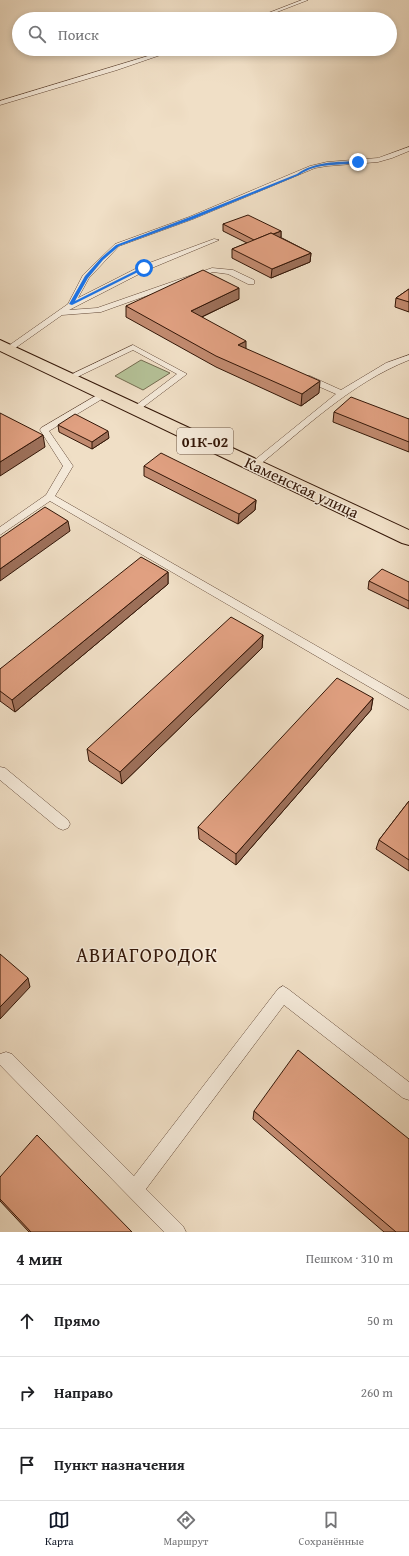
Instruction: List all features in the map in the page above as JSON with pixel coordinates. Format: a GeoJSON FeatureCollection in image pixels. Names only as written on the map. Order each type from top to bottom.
{"type":"FeatureCollection","features":[{"type":"Feature","properties":{"kind":"main road","name":"Каменская улица"},"geometry":{"type":"LineString","coordinates":[[4,347],[409,538]]}},
{"type":"Feature","properties":{"kind":"lane"},"geometry":{"type":"LineString","coordinates":[[273,12],[306,0]]}},
{"type":"Feature","properties":{"kind":"lane"},"geometry":{"type":"LineString","coordinates":[[0,103],[155,56]]}},
{"type":"Feature","properties":{"kind":"lane"},"geometry":{"type":"LineString","coordinates":[[71,304],[86,277],[117,245],[191,218],[317,165],[358,162],[394,157],[409,149]]}},
{"type":"Feature","properties":{"kind":"lane"},"geometry":{"type":"LineString","coordinates":[[4,347],[58,314],[71,304],[144,268],[216,240]]}},
{"type":"Feature","properties":{"kind":"lane"},"geometry":{"type":"LineString","coordinates":[[58,314],[98,310],[212,270],[230,272],[251,282]]}},
{"type":"Feature","properties":{"kind":"lane"},"geometry":{"type":"LineString","coordinates":[[68,378],[133,347],[183,374],[135,409]]}},
{"type":"Feature","properties":{"kind":"lane"},"geometry":{"type":"LineString","coordinates":[[254,464],[342,393],[389,365],[409,357]]}},
{"type":"Feature","properties":{"kind":"lane"},"geometry":{"type":"LineString","coordinates":[[299,374],[342,393]]}},
{"type":"Feature","properties":{"kind":"lane"},"geometry":{"type":"LineString","coordinates":[[0,532],[50,497],[68,466],[44,430],[104,394]]}},
{"type":"Feature","properties":{"kind":"lane"},"geometry":{"type":"LineString","coordinates":[[50,497],[409,705]]}},
{"type":"Feature","properties":{"kind":"lane"},"geometry":{"type":"LineString","coordinates":[[0,772],[63,824]]}},
{"type":"Feature","properties":{"kind":"lane"},"geometry":{"type":"LineString","coordinates":[[134,1189],[283,994],[409,1092]]}},
{"type":"Feature","properties":{"kind":"lane"},"geometry":{"type":"LineString","coordinates":[[6,1060],[177,1232]]}},
{"type":"Feature","properties":{"kind":"green space"},"geometry":{"type":"Polygon","coordinates":[[[141,360],[170,373],[143,390],[115,376],[141,360]]]}},
{"type":"Feature","properties":{"kind":"building"},"geometry":{"type":"Polygon","coordinates":[[[248,215],[281,231],[273,234],[271,233],[254,240],[223,224],[248,215]]]}},
{"type":"Feature","properties":{"kind":"building"},"geometry":{"type":"Polygon","coordinates":[[[271,233],[311,253],[272,269],[232,249],[271,233]]]}},
{"type":"Feature","properties":{"kind":"building"},"geometry":{"type":"Polygon","coordinates":[[[203,270],[239,288],[191,311],[246,341],[238,345],[320,381],[302,394],[216,356],[126,306],[203,270]]]}},
{"type":"Feature","properties":{"kind":"building"},"geometry":{"type":"Polygon","coordinates":[[[409,289],[409,302],[396,298],[409,289]]]}},
{"type":"Feature","properties":{"kind":"building"},"geometry":{"type":"Polygon","coordinates":[[[351,397],[409,419],[409,442],[334,412],[351,397]]]}},
{"type":"Feature","properties":{"kind":"building"},"geometry":{"type":"Polygon","coordinates":[[[0,413],[43,435],[0,462],[0,413]]]}},
{"type":"Feature","properties":{"kind":"building"},"geometry":{"type":"Polygon","coordinates":[[[75,414],[108,431],[92,442],[58,425],[75,414]]]}},
{"type":"Feature","properties":{"kind":"building"},"geometry":{"type":"Polygon","coordinates":[[[161,453],[256,500],[239,514],[144,466],[161,453]]]}},
{"type":"Feature","properties":{"kind":"building"},"geometry":{"type":"Polygon","coordinates":[[[45,507],[68,521],[0,569],[0,538],[45,507]]]}},
{"type":"Feature","properties":{"kind":"building"},"geometry":{"type":"Polygon","coordinates":[[[141,557],[168,572],[12,700],[0,691],[0,669],[141,557]]]}},
{"type":"Feature","properties":{"kind":"building"},"geometry":{"type":"Polygon","coordinates":[[[382,569],[409,582],[409,601],[369,581],[382,569]]]}},
{"type":"Feature","properties":{"kind":"building"},"geometry":{"type":"Polygon","coordinates":[[[231,617],[263,635],[120,772],[87,749],[231,617]]]}},
{"type":"Feature","properties":{"kind":"building"},"geometry":{"type":"Polygon","coordinates":[[[337,678],[373,698],[236,854],[198,827],[337,678]]]}},
{"type":"Feature","properties":{"kind":"building"},"geometry":{"type":"Polygon","coordinates":[[[409,801],[409,860],[379,840],[409,801]]]}},
{"type":"Feature","properties":{"kind":"building"},"geometry":{"type":"Polygon","coordinates":[[[0,954],[28,978],[0,1007],[0,954]]]}},
{"type":"Feature","properties":{"kind":"building"},"geometry":{"type":"Polygon","coordinates":[[[298,1050],[409,1139],[409,1232],[396,1232],[254,1111],[298,1050]]]}},
{"type":"Feature","properties":{"kind":"building"},"geometry":{"type":"Polygon","coordinates":[[[37,1135],[132,1232],[31,1232],[0,1199],[0,1177],[37,1135]]]}},
{"type":"Feature","properties":{"kind":"district","name":"АВИАГОРОДОК"},"geometry":{"type":"Point","coordinates":[147,954]}},
{"type":"Feature","properties":{"kind":"route"},"geometry":{"type":"LineString","coordinates":[[144,268],[71,304],[86,277],[117,245],[191,218],[317,165],[358,162]]}}]}
